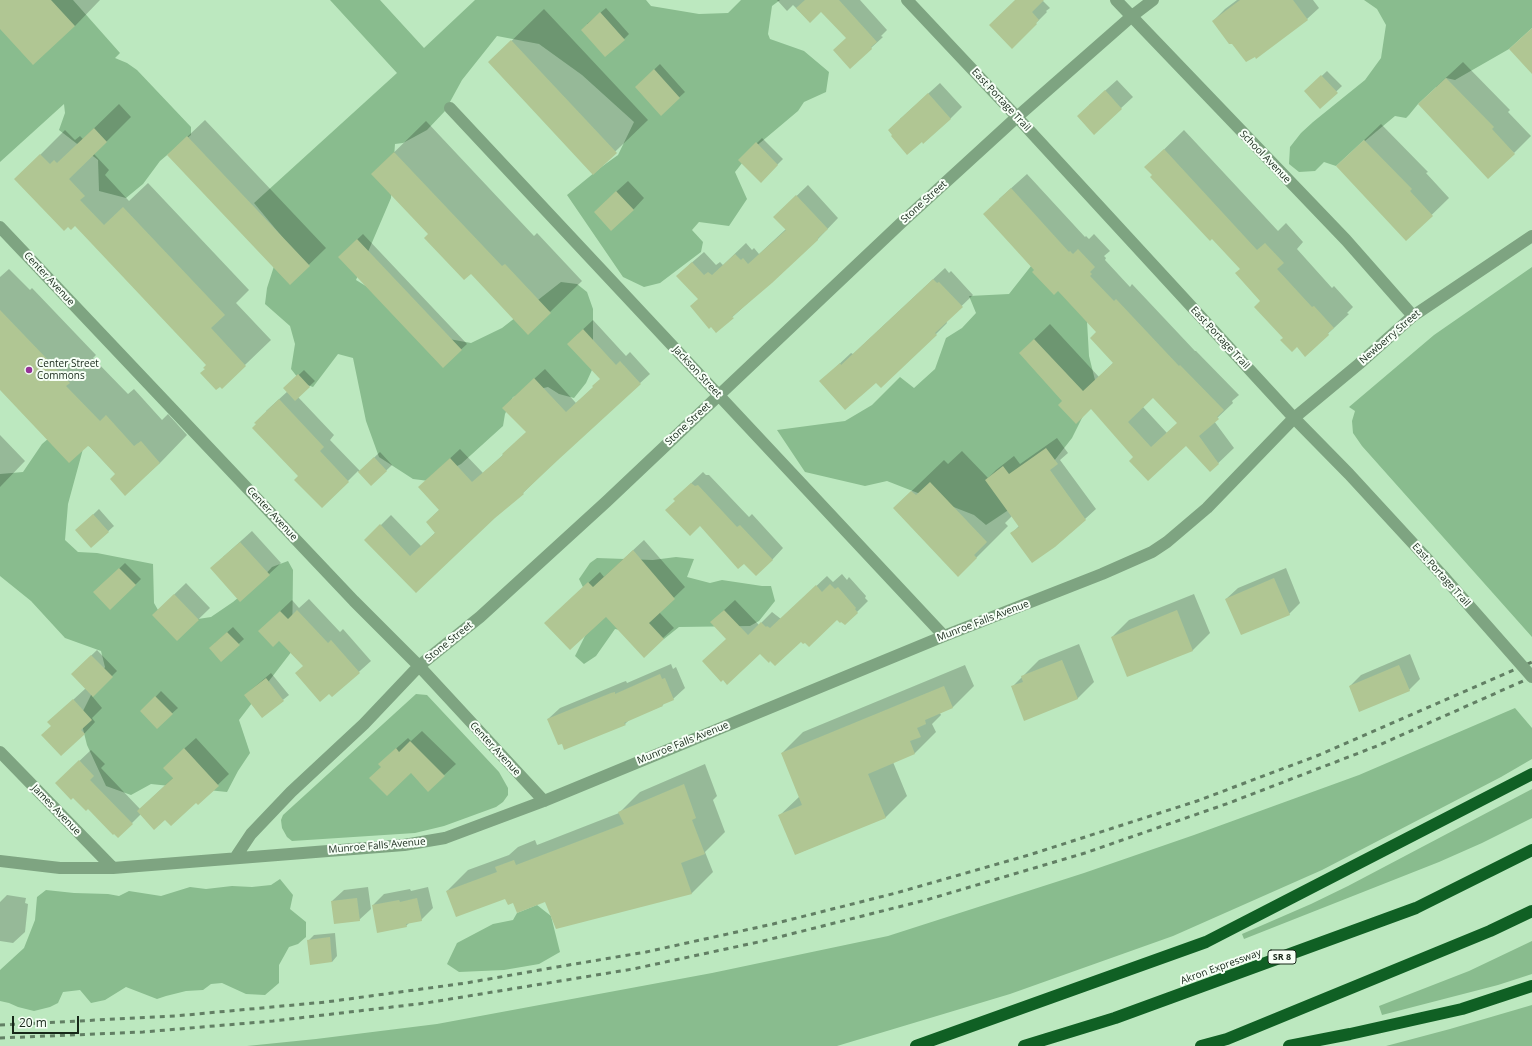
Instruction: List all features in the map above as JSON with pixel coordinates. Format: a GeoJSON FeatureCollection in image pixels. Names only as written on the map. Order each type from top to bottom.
{"type":"FeatureCollection","features":[{"type":"Feature","properties":{"kind":"highway"},"geometry":{"type":"LineString","coordinates":[[916,1046],[1206,942],[1532,774]]}},
{"type":"Feature","properties":{"kind":"highway","name":"Akron Expressway"},"geometry":{"type":"LineString","coordinates":[[1024,1046],[1115,1018],[1416,908],[1532,850]]}},
{"type":"Feature","properties":{"kind":"highway"},"geometry":{"type":"LineString","coordinates":[[1201,1046],[1227,1039],[1490,931],[1532,911]]}},
{"type":"Feature","properties":{"kind":"highway"},"geometry":{"type":"LineString","coordinates":[[1289,1046],[1462,1009],[1532,986]]}},
{"type":"Feature","properties":{"kind":"street","name":"East Portage Trail"},"geometry":{"type":"LineString","coordinates":[[907,0],[1017,117],[1294,418],[1443,576],[1532,677]]}},
{"type":"Feature","properties":{"kind":"street","name":"School Avenue"},"geometry":{"type":"LineString","coordinates":[[1116,0],[1214,104],[1346,240],[1412,316]]}},
{"type":"Feature","properties":{"kind":"street","name":"Stone Street"},"geometry":{"type":"LineString","coordinates":[[235,858],[251,834],[291,792],[364,724],[419,666],[480,617],[596,511],[900,224],[1017,117],[1132,16],[1153,0]]}},
{"type":"Feature","properties":{"kind":"street","name":"Jackson Street"},"geometry":{"type":"LineString","coordinates":[[450,108],[944,636]]}},
{"type":"Feature","properties":{"kind":"street","name":"Center Avenue"},"geometry":{"type":"LineString","coordinates":[[0,227],[354,601],[419,666],[544,801]]}},
{"type":"Feature","properties":{"kind":"street","name":"Newberry Street"},"geometry":{"type":"LineString","coordinates":[[1294,418],[1412,316],[1532,236]]}},
{"type":"Feature","properties":{"kind":"street","name":"Munroe Falls Avenue"},"geometry":{"type":"LineString","coordinates":[[0,861],[60,868],[113,868],[425,842],[445,838],[544,801],[944,636],[1095,577],[1152,552],[1167,542],[1207,508],[1294,418]]}},
{"type":"Feature","properties":{"kind":"street","name":"James Avenue"},"geometry":{"type":"LineString","coordinates":[[0,752],[113,868]]}},
{"type":"Feature","properties":{"kind":"green space"},"geometry":{"type":"Polygon","coordinates":[[[0,0],[73,0],[120,53],[115,58],[127,63],[137,70],[191,127],[191,135],[160,161],[143,184],[126,198],[99,191],[98,160],[59,130],[65,113],[64,104],[0,162],[0,0]]]}},
{"type":"Feature","properties":{"kind":"green space"},"geometry":{"type":"Polygon","coordinates":[[[330,0],[380,0],[424,48],[475,0],[646,0],[651,6],[699,14],[728,13],[741,0],[780,0],[772,6],[768,34],[770,39],[804,51],[829,72],[826,92],[804,102],[798,111],[754,148],[735,172],[747,199],[729,226],[699,222],[692,230],[703,242],[701,252],[660,283],[644,287],[623,277],[567,195],[618,155],[634,122],[582,75],[539,44],[497,36],[462,80],[445,111],[427,130],[403,143],[395,144],[391,198],[356,280],[374,291],[433,336],[471,343],[502,328],[561,282],[577,284],[587,292],[593,309],[593,343],[597,359],[586,383],[574,398],[559,394],[548,387],[513,397],[505,414],[503,426],[461,464],[429,481],[413,479],[379,457],[366,421],[353,358],[338,354],[313,387],[302,383],[291,369],[295,344],[290,326],[265,304],[267,288],[283,238],[254,203],[397,73],[330,0]]]}},
{"type":"Feature","properties":{"kind":"green space"},"geometry":{"type":"Polygon","coordinates":[[[1364,0],[1532,0],[1532,28],[1509,49],[1455,80],[1446,78],[1418,104],[1406,118],[1395,116],[1365,141],[1364,140],[1336,166],[1324,162],[1315,171],[1299,172],[1289,164],[1290,147],[1301,133],[1313,122],[1365,80],[1381,58],[1386,25],[1377,9],[1364,0]]]}},
{"type":"Feature","properties":{"kind":"green space"},"geometry":{"type":"Polygon","coordinates":[[[1035,261],[1086,303],[1089,356],[1097,388],[1072,438],[1036,484],[1016,505],[986,525],[974,515],[887,481],[865,486],[805,472],[777,430],[845,421],[872,405],[900,377],[914,388],[935,369],[946,338],[962,328],[976,313],[969,296],[1009,294],[1035,261]]]}},
{"type":"Feature","properties":{"kind":"green space"},"geometry":{"type":"Polygon","coordinates":[[[1532,267],[1532,637],[1362,446],[1353,433],[1352,421],[1355,411],[1349,407],[1434,335],[1532,267]]]}},
{"type":"Feature","properties":{"kind":"green space"},"geometry":{"type":"Polygon","coordinates":[[[56,432],[83,449],[68,504],[65,540],[78,552],[97,553],[153,564],[154,603],[166,624],[211,617],[233,602],[262,578],[272,567],[288,561],[293,570],[292,651],[239,720],[250,753],[227,792],[151,784],[131,795],[106,786],[87,745],[80,717],[105,667],[101,651],[65,638],[31,601],[0,576],[0,474],[23,472],[42,444],[56,432]]]}},
{"type":"Feature","properties":{"kind":"green space"},"geometry":{"type":"Polygon","coordinates":[[[676,557],[694,559],[687,577],[710,583],[722,580],[771,586],[775,601],[759,621],[750,626],[679,627],[664,639],[615,629],[596,656],[584,664],[575,656],[596,614],[579,579],[590,563],[597,558],[653,560],[676,557]]]}},
{"type":"Feature","properties":{"kind":"green space"},"geometry":{"type":"Polygon","coordinates":[[[416,694],[427,695],[499,772],[508,788],[508,795],[503,802],[496,807],[444,826],[415,833],[292,841],[287,837],[282,828],[281,820],[283,815],[416,694]]]}},
{"type":"Feature","properties":{"kind":"green space"},"geometry":{"type":"Polygon","coordinates":[[[1515,708],[1532,728],[1532,759],[1501,777],[1322,870],[1173,936],[1010,994],[837,1046],[247,1046],[437,1024],[712,973],[888,936],[1084,873],[1359,775],[1515,708]]]}},
{"type":"Feature","properties":{"kind":"green space"},"geometry":{"type":"Polygon","coordinates":[[[1532,789],[1532,818],[1482,843],[1439,862],[1244,939],[1242,934],[1348,886],[1532,789]]]}},
{"type":"Feature","properties":{"kind":"green space"},"geometry":{"type":"Polygon","coordinates":[[[280,879],[293,895],[290,909],[306,922],[306,937],[298,944],[289,947],[279,965],[279,983],[265,995],[246,994],[222,983],[211,984],[203,990],[186,991],[157,999],[126,987],[105,1000],[91,1003],[80,990],[63,992],[58,1003],[50,1007],[34,1011],[0,1001],[0,970],[24,948],[35,920],[37,897],[46,890],[119,896],[129,891],[161,896],[190,887],[206,889],[232,886],[252,887],[271,885],[280,879]]]}},
{"type":"Feature","properties":{"kind":"green space"},"geometry":{"type":"Polygon","coordinates":[[[537,905],[551,916],[560,952],[539,964],[504,970],[459,972],[447,964],[457,943],[493,924],[513,920],[517,913],[537,905]]]}},
{"type":"Feature","properties":{"kind":"green space"},"geometry":{"type":"Polygon","coordinates":[[[1532,941],[1532,974],[1498,985],[1382,1015],[1379,1006],[1469,971],[1532,941]]]}},
{"type":"Feature","properties":{"kind":"green space"},"geometry":{"type":"Polygon","coordinates":[[[1532,1005],[1532,1046],[1386,1046],[1450,1029],[1532,1005]]]}},
{"type":"Feature","properties":{"kind":"building"},"geometry":{"type":"Polygon","coordinates":[[[0,0],[51,0],[75,26],[33,65],[0,29],[0,0]]]}},
{"type":"Feature","properties":{"kind":"building"},"geometry":{"type":"Polygon","coordinates":[[[805,0],[839,0],[877,42],[871,47],[872,49],[850,69],[833,50],[846,38],[821,12],[810,23],[796,8],[805,0]]]}},
{"type":"Feature","properties":{"kind":"building"},"geometry":{"type":"Polygon","coordinates":[[[1015,0],[1044,0],[1032,12],[1039,20],[1036,23],[1037,24],[1012,49],[989,25],[1015,0]]]}},
{"type":"Feature","properties":{"kind":"building"},"geometry":{"type":"Polygon","coordinates":[[[1240,0],[1293,0],[1308,20],[1256,59],[1255,57],[1246,62],[1232,44],[1229,44],[1212,21],[1240,0]]]}},
{"type":"Feature","properties":{"kind":"building"},"geometry":{"type":"Polygon","coordinates":[[[600,12],[625,40],[605,57],[581,30],[600,12]]]}},
{"type":"Feature","properties":{"kind":"building"},"geometry":{"type":"Polygon","coordinates":[[[1532,28],[1532,74],[1509,49],[1532,28]]]}},
{"type":"Feature","properties":{"kind":"building"},"geometry":{"type":"Polygon","coordinates":[[[511,40],[617,153],[593,175],[488,62],[511,40]]]}},
{"type":"Feature","properties":{"kind":"building"},"geometry":{"type":"Polygon","coordinates":[[[654,69],[680,98],[661,116],[635,87],[654,69]]]}},
{"type":"Feature","properties":{"kind":"building"},"geometry":{"type":"Polygon","coordinates":[[[1321,75],[1338,93],[1320,109],[1304,91],[1321,75]]]}},
{"type":"Feature","properties":{"kind":"building"},"geometry":{"type":"Polygon","coordinates":[[[1446,78],[1494,127],[1492,129],[1515,154],[1488,179],[1418,104],[1446,78]]]}},
{"type":"Feature","properties":{"kind":"building"},"geometry":{"type":"Polygon","coordinates":[[[1105,90],[1122,109],[1094,135],[1077,116],[1105,90]]]}},
{"type":"Feature","properties":{"kind":"building"},"geometry":{"type":"Polygon","coordinates":[[[928,93],[951,119],[923,144],[922,142],[907,155],[891,136],[892,135],[888,130],[928,93]]]}},
{"type":"Feature","properties":{"kind":"building"},"geometry":{"type":"Polygon","coordinates":[[[94,128],[107,142],[69,179],[85,196],[80,200],[104,225],[123,207],[225,315],[211,328],[246,366],[222,389],[220,387],[216,390],[200,373],[205,369],[203,368],[206,365],[75,226],[71,230],[68,227],[64,231],[14,179],[40,154],[50,164],[54,160],[57,163],[94,128]]]}},
{"type":"Feature","properties":{"kind":"building"},"geometry":{"type":"Polygon","coordinates":[[[187,136],[310,266],[290,285],[167,155],[187,136]]]}},
{"type":"Feature","properties":{"kind":"building"},"geometry":{"type":"Polygon","coordinates":[[[1364,140],[1412,189],[1410,191],[1433,216],[1406,241],[1336,166],[1364,140]]]}},
{"type":"Feature","properties":{"kind":"building"},"geometry":{"type":"Polygon","coordinates":[[[756,142],[778,165],[761,183],[738,160],[756,142]]]}},
{"type":"Feature","properties":{"kind":"building"},"geometry":{"type":"Polygon","coordinates":[[[1164,149],[1257,250],[1265,243],[1284,263],[1277,269],[1312,307],[1314,306],[1334,328],[1328,333],[1329,335],[1305,357],[1297,347],[1292,352],[1280,340],[1283,338],[1254,307],[1260,301],[1235,273],[1240,269],[1212,239],[1210,241],[1150,177],[1152,175],[1144,167],[1164,149]]]}},
{"type":"Feature","properties":{"kind":"building"},"geometry":{"type":"Polygon","coordinates":[[[394,152],[502,266],[505,264],[551,313],[528,335],[471,274],[464,280],[424,238],[428,234],[371,174],[394,152]]]}},
{"type":"Feature","properties":{"kind":"building"},"geometry":{"type":"Polygon","coordinates":[[[1011,188],[1069,252],[1070,251],[1073,254],[1078,249],[1095,267],[1090,272],[1092,274],[1090,276],[1114,301],[1116,299],[1179,366],[1180,365],[1224,410],[1217,417],[1219,419],[1199,436],[1219,464],[1210,472],[1186,446],[1148,481],[1129,461],[1133,457],[1091,409],[1076,424],[1058,405],[1062,401],[1019,353],[1034,339],[1083,391],[1113,363],[1090,338],[1096,332],[1058,291],[1054,295],[1032,272],[1034,270],[983,214],[1011,188]],[[1153,398],[1128,422],[1151,447],[1177,423],[1153,398]]]}},
{"type":"Feature","properties":{"kind":"building"},"geometry":{"type":"Polygon","coordinates":[[[616,191],[634,210],[611,231],[594,212],[616,191]]]}},
{"type":"Feature","properties":{"kind":"building"},"geometry":{"type":"Polygon","coordinates":[[[796,195],[828,229],[772,283],[732,317],[734,318],[716,333],[711,327],[709,329],[690,306],[698,299],[676,276],[692,262],[704,275],[708,272],[712,275],[735,254],[741,260],[743,258],[748,264],[786,230],[773,217],[796,195]]]}},
{"type":"Feature","properties":{"kind":"building"},"geometry":{"type":"Polygon","coordinates":[[[357,239],[462,350],[443,368],[338,257],[357,239]]]}},
{"type":"Feature","properties":{"kind":"building"},"geometry":{"type":"Polygon","coordinates":[[[933,279],[937,283],[939,282],[963,307],[935,333],[937,335],[881,388],[876,383],[845,410],[819,381],[840,363],[841,365],[933,279]]]}},
{"type":"Feature","properties":{"kind":"building"},"geometry":{"type":"Polygon","coordinates":[[[0,310],[70,383],[66,386],[100,421],[106,415],[134,446],[141,441],[160,463],[125,496],[110,479],[115,474],[90,447],[88,446],[69,463],[0,390],[0,310]]]}},
{"type":"Feature","properties":{"kind":"building"},"geometry":{"type":"Polygon","coordinates":[[[583,329],[616,365],[620,361],[641,384],[416,593],[364,540],[380,524],[410,556],[435,533],[426,522],[439,510],[418,487],[450,458],[472,482],[503,455],[502,454],[526,432],[502,408],[534,378],[566,412],[593,387],[592,386],[600,379],[567,344],[583,329]]]}},
{"type":"Feature","properties":{"kind":"building"},"geometry":{"type":"Polygon","coordinates":[[[298,374],[310,387],[295,401],[283,388],[298,374]]]}},
{"type":"Feature","properties":{"kind":"building"},"geometry":{"type":"Polygon","coordinates":[[[279,399],[324,447],[320,451],[349,482],[322,508],[294,480],[298,476],[252,428],[256,424],[254,423],[279,399]]]}},
{"type":"Feature","properties":{"kind":"building"},"geometry":{"type":"Polygon","coordinates":[[[1046,448],[1058,464],[1050,470],[1086,520],[1055,547],[1032,563],[1010,533],[1019,527],[985,480],[1003,466],[1009,474],[1046,448]]]}},
{"type":"Feature","properties":{"kind":"building"},"geometry":{"type":"Polygon","coordinates":[[[374,457],[387,471],[371,486],[358,472],[374,457]]]}},
{"type":"Feature","properties":{"kind":"building"},"geometry":{"type":"Polygon","coordinates":[[[930,482],[987,542],[974,555],[977,558],[958,577],[893,508],[911,491],[916,495],[930,482]]]}},
{"type":"Feature","properties":{"kind":"building"},"geometry":{"type":"Polygon","coordinates":[[[691,483],[695,486],[698,485],[737,527],[740,525],[773,560],[756,576],[744,564],[738,569],[700,526],[690,536],[665,510],[675,501],[673,499],[691,483]]]}},
{"type":"Feature","properties":{"kind":"building"},"geometry":{"type":"Polygon","coordinates":[[[93,514],[109,532],[91,548],[75,530],[93,514]]]}},
{"type":"Feature","properties":{"kind":"building"},"geometry":{"type":"Polygon","coordinates":[[[240,542],[270,575],[240,602],[210,568],[240,542]]]}},
{"type":"Feature","properties":{"kind":"building"},"geometry":{"type":"Polygon","coordinates":[[[633,550],[675,599],[649,623],[664,639],[644,658],[606,617],[570,650],[544,623],[588,582],[593,587],[633,550]]]}},
{"type":"Feature","properties":{"kind":"building"},"geometry":{"type":"Polygon","coordinates":[[[119,568],[136,585],[110,610],[93,592],[119,568]]]}},
{"type":"Feature","properties":{"kind":"building"},"geometry":{"type":"Polygon","coordinates":[[[1274,578],[1290,615],[1241,635],[1225,599],[1274,578]]]}},
{"type":"Feature","properties":{"kind":"building"},"geometry":{"type":"Polygon","coordinates":[[[830,584],[835,589],[838,587],[856,608],[855,609],[858,613],[845,625],[837,620],[809,647],[805,643],[803,644],[801,642],[775,666],[770,661],[769,663],[760,654],[727,685],[723,680],[721,682],[702,661],[726,639],[710,622],[724,610],[748,635],[761,622],[766,627],[767,626],[770,628],[816,585],[822,592],[830,584]]]}},
{"type":"Feature","properties":{"kind":"building"},"geometry":{"type":"Polygon","coordinates":[[[174,594],[199,620],[177,641],[152,615],[174,594]]]}},
{"type":"Feature","properties":{"kind":"building"},"geometry":{"type":"Polygon","coordinates":[[[297,610],[328,643],[331,640],[360,673],[332,697],[329,694],[320,702],[295,673],[303,666],[279,641],[273,647],[258,631],[280,611],[288,619],[297,610]]]}},
{"type":"Feature","properties":{"kind":"building"},"geometry":{"type":"Polygon","coordinates":[[[1177,610],[1193,651],[1127,677],[1111,637],[1177,610]]]}},
{"type":"Feature","properties":{"kind":"building"},"geometry":{"type":"Polygon","coordinates":[[[227,632],[240,645],[221,662],[209,648],[227,632]]]}},
{"type":"Feature","properties":{"kind":"building"},"geometry":{"type":"Polygon","coordinates":[[[91,655],[113,677],[93,697],[71,674],[91,655]]]}},
{"type":"Feature","properties":{"kind":"building"},"geometry":{"type":"Polygon","coordinates":[[[1062,660],[1078,699],[1024,721],[1011,686],[1023,682],[1021,676],[1062,660]]]}},
{"type":"Feature","properties":{"kind":"building"},"geometry":{"type":"Polygon","coordinates":[[[1399,665],[1410,691],[1359,712],[1349,686],[1399,665]]]}},
{"type":"Feature","properties":{"kind":"building"},"geometry":{"type":"Polygon","coordinates":[[[660,674],[662,679],[665,678],[674,700],[624,723],[626,725],[564,750],[562,744],[558,745],[547,719],[611,693],[615,692],[615,694],[660,674]]]}},
{"type":"Feature","properties":{"kind":"building"},"geometry":{"type":"Polygon","coordinates":[[[266,678],[284,701],[262,718],[244,695],[266,678]]]}},
{"type":"Feature","properties":{"kind":"building"},"geometry":{"type":"Polygon","coordinates":[[[944,686],[953,708],[925,720],[926,724],[917,728],[921,737],[910,741],[915,754],[868,774],[886,818],[795,855],[778,815],[802,805],[781,753],[944,686]]]}},
{"type":"Feature","properties":{"kind":"building"},"geometry":{"type":"Polygon","coordinates":[[[155,696],[173,714],[157,729],[140,711],[155,696]]]}},
{"type":"Feature","properties":{"kind":"building"},"geometry":{"type":"Polygon","coordinates":[[[73,699],[92,720],[81,730],[85,734],[61,756],[41,735],[51,726],[47,722],[73,699]]]}},
{"type":"Feature","properties":{"kind":"building"},"geometry":{"type":"Polygon","coordinates":[[[410,741],[445,776],[428,792],[411,773],[387,796],[369,778],[381,767],[378,764],[396,748],[399,752],[410,741]]]}},
{"type":"Feature","properties":{"kind":"building"},"geometry":{"type":"Polygon","coordinates":[[[184,748],[219,786],[198,805],[196,803],[171,826],[165,820],[154,830],[137,811],[173,778],[163,768],[184,748]]]}},
{"type":"Feature","properties":{"kind":"building"},"geometry":{"type":"Polygon","coordinates":[[[79,760],[94,776],[90,780],[133,824],[118,838],[114,834],[113,835],[88,809],[86,811],[73,798],[71,800],[55,783],[79,760]]]}},
{"type":"Feature","properties":{"kind":"building"},"geometry":{"type":"Polygon","coordinates":[[[684,784],[696,818],[692,820],[705,854],[681,863],[692,894],[556,929],[545,902],[517,913],[513,903],[508,905],[505,899],[456,917],[446,891],[497,872],[495,867],[514,860],[516,865],[624,824],[618,812],[684,784]]]}},
{"type":"Feature","properties":{"kind":"building"},"geometry":{"type":"Polygon","coordinates":[[[357,898],[360,921],[334,924],[331,901],[357,898]]]}},
{"type":"Feature","properties":{"kind":"building"},"geometry":{"type":"Polygon","coordinates":[[[417,898],[422,921],[406,924],[407,927],[377,933],[372,905],[399,900],[400,902],[417,898]]]}},
{"type":"Feature","properties":{"kind":"building"},"geometry":{"type":"Polygon","coordinates":[[[330,937],[332,962],[310,965],[307,940],[330,937]]]}},
{"type":"Feature","properties":{"kind":"railway"},"geometry":{"type":"LineString","coordinates":[[0,1025],[175,1016],[326,1002],[466,983],[646,952],[773,924],[896,893],[1029,855],[1197,801],[1319,755],[1532,662]]}},
{"type":"Feature","properties":{"kind":"railway"},"geometry":{"type":"LineString","coordinates":[[0,1038],[143,1032],[273,1021],[426,1003],[633,969],[763,941],[926,900],[1085,853],[1229,803],[1377,746],[1532,677]]}},
{"type":"Feature","properties":{"kind":"place","name":"Center Street Commons"},"geometry":{"type":"Point","coordinates":[29,370]}}]}
